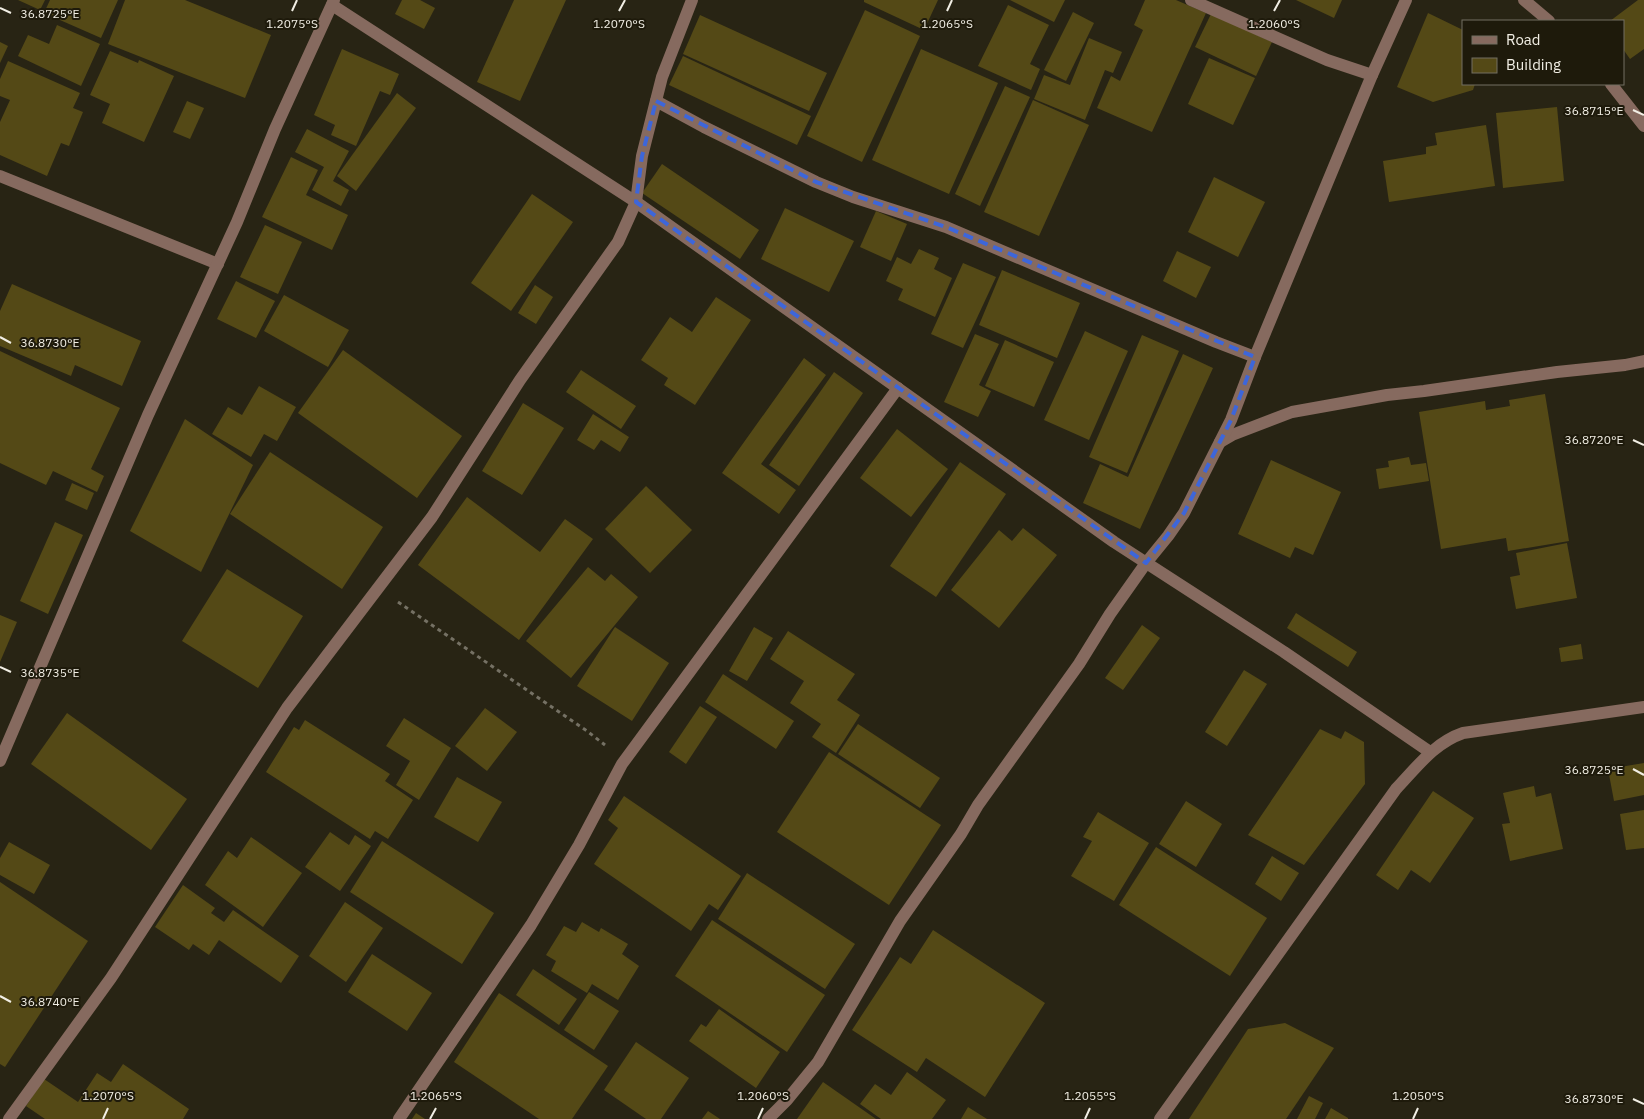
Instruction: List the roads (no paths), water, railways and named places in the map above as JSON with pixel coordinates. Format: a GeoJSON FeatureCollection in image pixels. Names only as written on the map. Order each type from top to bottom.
{"type":"FeatureCollection","features":[{"type":"Feature","properties":{"kind":"street"},"geometry":{"type":"LineString","coordinates":[[9,1119],[111,978],[287,708],[432,517],[520,380],[618,242],[636,202],[642,156],[662,77],[692,0]]}},
{"type":"Feature","properties":{"kind":"street"},"geometry":{"type":"LineString","coordinates":[[1191,0],[1327,60],[1372,75]]}},
{"type":"Feature","properties":{"kind":"street"},"geometry":{"type":"LineString","coordinates":[[768,1119],[787,1100],[818,1062],[900,921],[957,841],[978,805],[1079,664],[1110,614],[1146,562],[1168,536],[1184,512],[1220,442],[1372,75],[1406,0]]}},
{"type":"Feature","properties":{"kind":"street"},"geometry":{"type":"LineString","coordinates":[[1524,0],[1548,20]]}},
{"type":"Feature","properties":{"kind":"street"},"geometry":{"type":"LineString","coordinates":[[0,761],[148,415],[237,222],[275,129],[333,2],[636,202],[1114,542],[1284,652],[1430,752]]}},
{"type":"Feature","properties":{"kind":"street"},"geometry":{"type":"LineString","coordinates":[[1612,85],[1644,126]]}},
{"type":"Feature","properties":{"kind":"street"},"geometry":{"type":"LineString","coordinates":[[656,101],[704,127],[816,182],[853,197],[946,227],[1254,357]]}},
{"type":"Feature","properties":{"kind":"street"},"geometry":{"type":"LineString","coordinates":[[0,176],[218,264]]}},
{"type":"Feature","properties":{"kind":"street"},"geometry":{"type":"LineString","coordinates":[[1220,442],[1232,435],[1292,412],[1387,395],[1644,361]]}},
{"type":"Feature","properties":{"kind":"street"},"geometry":{"type":"LineString","coordinates":[[399,1119],[531,925],[579,844],[622,764],[898,388]]}},
{"type":"Feature","properties":{"kind":"street"},"geometry":{"type":"LineString","coordinates":[[1160,1119],[1396,789],[1430,752],[1445,740],[1464,733],[1644,707]]}}]}
